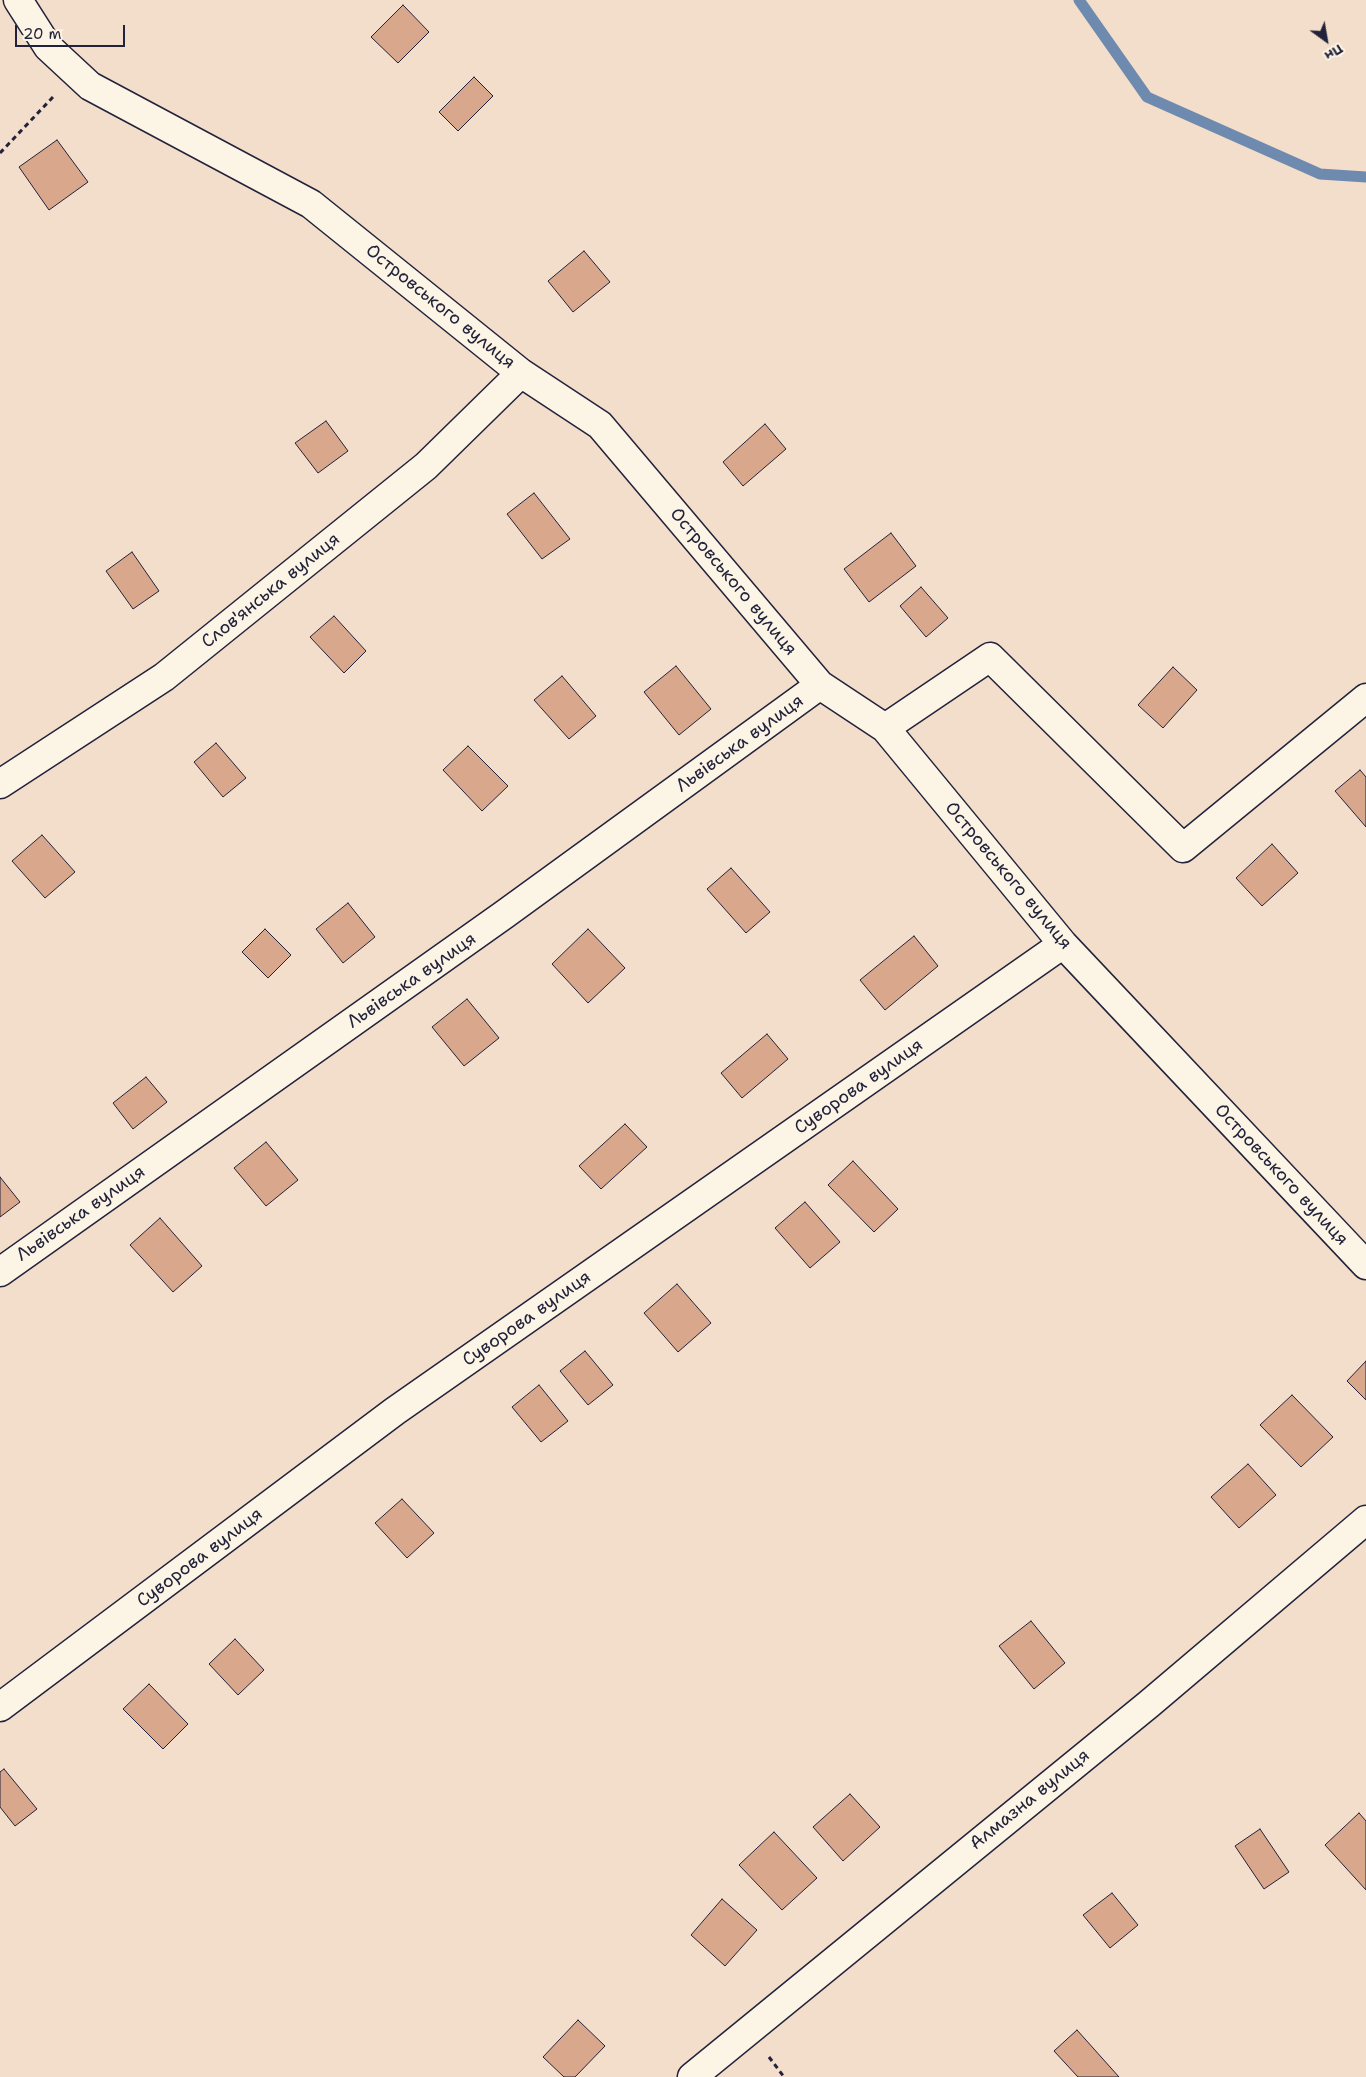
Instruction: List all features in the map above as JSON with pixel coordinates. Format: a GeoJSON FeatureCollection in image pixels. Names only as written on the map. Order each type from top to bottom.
{"type":"FeatureCollection","features":[{"type":"Feature","properties":{"kind":"street","name":"Островського вулиця"},"geometry":{"type":"LineString","coordinates":[[18,0],[48,47],[90,86],[311,204],[521,373],[600,424],[820,685],[885,728],[1064,944],[1366,1265]]}},
{"type":"Feature","properties":{"kind":"street","name":"Слов'янська вулиця"},"geometry":{"type":"LineString","coordinates":[[0,784],[164,676],[426,466],[521,373]]}},
{"type":"Feature","properties":{"kind":"street"},"geometry":{"type":"LineString","coordinates":[[885,728],[990,657],[1183,848],[1366,698]]}},
{"type":"Feature","properties":{"kind":"street","name":"Львівська вулиця"},"geometry":{"type":"LineString","coordinates":[[0,1272],[505,914],[820,685]]}},
{"type":"Feature","properties":{"kind":"street","name":"Суворова вулиця"},"geometry":{"type":"LineString","coordinates":[[0,1707],[395,1411],[1064,944]]}},
{"type":"Feature","properties":{"kind":"street","name":"Алмазна вулиця"},"geometry":{"type":"LineString","coordinates":[[692,2077],[1149,1704],[1366,1520]]}},
{"type":"Feature","properties":{"kind":"path"},"geometry":{"type":"LineString","coordinates":[[0,153],[76,72]]}},
{"type":"Feature","properties":{"kind":"building"},"geometry":{"type":"Polygon","coordinates":[[[403,5],[429,32],[398,63],[371,37],[403,5]]]}},
{"type":"Feature","properties":{"kind":"building"},"geometry":{"type":"Polygon","coordinates":[[[474,77],[493,96],[458,131],[439,112],[474,77]]]}},
{"type":"Feature","properties":{"kind":"building"},"geometry":{"type":"Polygon","coordinates":[[[57,140],[88,182],[49,210],[19,167],[57,140]]]}},
{"type":"Feature","properties":{"kind":"building"},"geometry":{"type":"Polygon","coordinates":[[[584,251],[610,282],[573,312],[548,281],[584,251]]]}},
{"type":"Feature","properties":{"kind":"building"},"geometry":{"type":"Polygon","coordinates":[[[326,421],[348,451],[318,473],[295,443],[326,421]]]}},
{"type":"Feature","properties":{"kind":"building"},"geometry":{"type":"Polygon","coordinates":[[[765,424],[786,449],[743,486],[723,462],[765,424]]]}},
{"type":"Feature","properties":{"kind":"building"},"geometry":{"type":"Polygon","coordinates":[[[534,493],[570,539],[542,559],[507,514],[534,493]]]}},
{"type":"Feature","properties":{"kind":"building"},"geometry":{"type":"Polygon","coordinates":[[[891,533],[916,566],[869,602],[844,569],[891,533]]]}},
{"type":"Feature","properties":{"kind":"building"},"geometry":{"type":"Polygon","coordinates":[[[132,552],[159,591],[133,609],[106,571],[132,552]]]}},
{"type":"Feature","properties":{"kind":"building"},"geometry":{"type":"Polygon","coordinates":[[[921,587],[948,618],[926,637],[900,606],[921,587]]]}},
{"type":"Feature","properties":{"kind":"building"},"geometry":{"type":"Polygon","coordinates":[[[334,616],[366,651],[344,673],[310,637],[334,616]]]}},
{"type":"Feature","properties":{"kind":"building"},"geometry":{"type":"Polygon","coordinates":[[[676,666],[711,709],[679,735],[644,692],[676,666]]]}},
{"type":"Feature","properties":{"kind":"building"},"geometry":{"type":"Polygon","coordinates":[[[1173,667],[1197,690],[1163,728],[1138,705],[1173,667]]]}},
{"type":"Feature","properties":{"kind":"building"},"geometry":{"type":"Polygon","coordinates":[[[562,676],[596,716],[569,739],[534,700],[562,676]]]}},
{"type":"Feature","properties":{"kind":"building"},"geometry":{"type":"Polygon","coordinates":[[[216,743],[246,778],[223,797],[194,762],[216,743]]]}},
{"type":"Feature","properties":{"kind":"building"},"geometry":{"type":"Polygon","coordinates":[[[468,746],[508,786],[482,811],[443,770],[468,746]]]}},
{"type":"Feature","properties":{"kind":"building"},"geometry":{"type":"Polygon","coordinates":[[[1360,770],[1366,777],[1366,827],[1335,791],[1360,770]]]}},
{"type":"Feature","properties":{"kind":"building"},"geometry":{"type":"Polygon","coordinates":[[[42,835],[75,872],[45,898],[12,861],[42,835]]]}},
{"type":"Feature","properties":{"kind":"building"},"geometry":{"type":"Polygon","coordinates":[[[1272,844],[1298,873],[1262,906],[1236,878],[1272,844]]]}},
{"type":"Feature","properties":{"kind":"building"},"geometry":{"type":"Polygon","coordinates":[[[731,868],[770,912],[746,933],[707,889],[731,868]]]}},
{"type":"Feature","properties":{"kind":"building"},"geometry":{"type":"Polygon","coordinates":[[[348,903],[375,937],[343,963],[316,929],[348,903]]]}},
{"type":"Feature","properties":{"kind":"building"},"geometry":{"type":"Polygon","coordinates":[[[265,929],[291,955],[268,978],[242,952],[265,929]]]}},
{"type":"Feature","properties":{"kind":"building"},"geometry":{"type":"Polygon","coordinates":[[[588,929],[625,968],[588,1003],[552,964],[588,929]]]}},
{"type":"Feature","properties":{"kind":"building"},"geometry":{"type":"Polygon","coordinates":[[[914,936],[938,966],[885,1010],[860,980],[914,936]]]}},
{"type":"Feature","properties":{"kind":"building"},"geometry":{"type":"Polygon","coordinates":[[[467,999],[499,1038],[464,1066],[432,1027],[467,999]]]}},
{"type":"Feature","properties":{"kind":"building"},"geometry":{"type":"Polygon","coordinates":[[[767,1034],[788,1059],[742,1098],[721,1073],[767,1034]]]}},
{"type":"Feature","properties":{"kind":"building"},"geometry":{"type":"Polygon","coordinates":[[[146,1077],[167,1102],[133,1129],[113,1103],[146,1077]]]}},
{"type":"Feature","properties":{"kind":"building"},"geometry":{"type":"Polygon","coordinates":[[[625,1124],[647,1147],[601,1189],[579,1166],[625,1124]]]}},
{"type":"Feature","properties":{"kind":"building"},"geometry":{"type":"Polygon","coordinates":[[[266,1142],[298,1180],[266,1206],[234,1168],[266,1142]]]}},
{"type":"Feature","properties":{"kind":"building"},"geometry":{"type":"Polygon","coordinates":[[[853,1161],[898,1209],[874,1232],[828,1185],[853,1161]]]}},
{"type":"Feature","properties":{"kind":"building"},"geometry":{"type":"Polygon","coordinates":[[[0,1177],[20,1202],[0,1217],[0,1177]]]}},
{"type":"Feature","properties":{"kind":"building"},"geometry":{"type":"Polygon","coordinates":[[[805,1202],[840,1242],[810,1268],[775,1228],[805,1202]]]}},
{"type":"Feature","properties":{"kind":"building"},"geometry":{"type":"Polygon","coordinates":[[[160,1218],[202,1266],[173,1292],[130,1245],[160,1218]]]}},
{"type":"Feature","properties":{"kind":"building"},"geometry":{"type":"Polygon","coordinates":[[[677,1284],[711,1323],[678,1352],[644,1313],[677,1284]]]}},
{"type":"Feature","properties":{"kind":"building"},"geometry":{"type":"Polygon","coordinates":[[[585,1351],[613,1385],[588,1405],[560,1371],[585,1351]]]}},
{"type":"Feature","properties":{"kind":"building"},"geometry":{"type":"Polygon","coordinates":[[[1366,1361],[1366,1400],[1347,1381],[1366,1361]]]}},
{"type":"Feature","properties":{"kind":"building"},"geometry":{"type":"Polygon","coordinates":[[[539,1385],[568,1421],[541,1442],[512,1407],[539,1385]]]}},
{"type":"Feature","properties":{"kind":"building"},"geometry":{"type":"Polygon","coordinates":[[[1292,1395],[1333,1437],[1301,1467],[1260,1425],[1292,1395]]]}},
{"type":"Feature","properties":{"kind":"building"},"geometry":{"type":"Polygon","coordinates":[[[1248,1464],[1276,1495],[1239,1528],[1211,1497],[1248,1464]]]}},
{"type":"Feature","properties":{"kind":"building"},"geometry":{"type":"Polygon","coordinates":[[[402,1499],[434,1533],[407,1558],[375,1523],[402,1499]]]}},
{"type":"Feature","properties":{"kind":"building"},"geometry":{"type":"Polygon","coordinates":[[[1031,1621],[1065,1663],[1034,1689],[999,1646],[1031,1621]]]}},
{"type":"Feature","properties":{"kind":"building"},"geometry":{"type":"Polygon","coordinates":[[[235,1639],[264,1670],[238,1695],[209,1664],[235,1639]]]}},
{"type":"Feature","properties":{"kind":"building"},"geometry":{"type":"Polygon","coordinates":[[[149,1684],[188,1724],[163,1749],[123,1709],[149,1684]]]}},
{"type":"Feature","properties":{"kind":"building"},"geometry":{"type":"Polygon","coordinates":[[[4,1769],[37,1809],[15,1826],[0,1807],[0,1772],[4,1769]]]}},
{"type":"Feature","properties":{"kind":"building"},"geometry":{"type":"Polygon","coordinates":[[[850,1794],[880,1827],[843,1861],[813,1827],[850,1794]]]}},
{"type":"Feature","properties":{"kind":"building"},"geometry":{"type":"Polygon","coordinates":[[[1359,1813],[1366,1821],[1366,1890],[1325,1845],[1359,1813]]]}},
{"type":"Feature","properties":{"kind":"building"},"geometry":{"type":"Polygon","coordinates":[[[1260,1829],[1289,1872],[1264,1889],[1235,1846],[1260,1829]]]}},
{"type":"Feature","properties":{"kind":"building"},"geometry":{"type":"Polygon","coordinates":[[[774,1832],[817,1878],[782,1910],[739,1865],[774,1832]]]}},
{"type":"Feature","properties":{"kind":"building"},"geometry":{"type":"Polygon","coordinates":[[[1112,1893],[1138,1925],[1110,1948],[1083,1915],[1112,1893]]]}},
{"type":"Feature","properties":{"kind":"building"},"geometry":{"type":"Polygon","coordinates":[[[722,1899],[757,1930],[725,1966],[691,1935],[722,1899]]]}},
{"type":"Feature","properties":{"kind":"building"},"geometry":{"type":"Polygon","coordinates":[[[578,2020],[605,2046],[575,2077],[564,2077],[543,2057],[578,2020]]]}},
{"type":"Feature","properties":{"kind":"building"},"geometry":{"type":"Polygon","coordinates":[[[1077,2030],[1119,2077],[1078,2077],[1054,2051],[1077,2030]]]}},
{"type":"Feature","properties":{"kind":"waterway"},"geometry":{"type":"LineString","coordinates":[[1079,0],[1147,97],[1320,174],[1366,177]]}}]}
